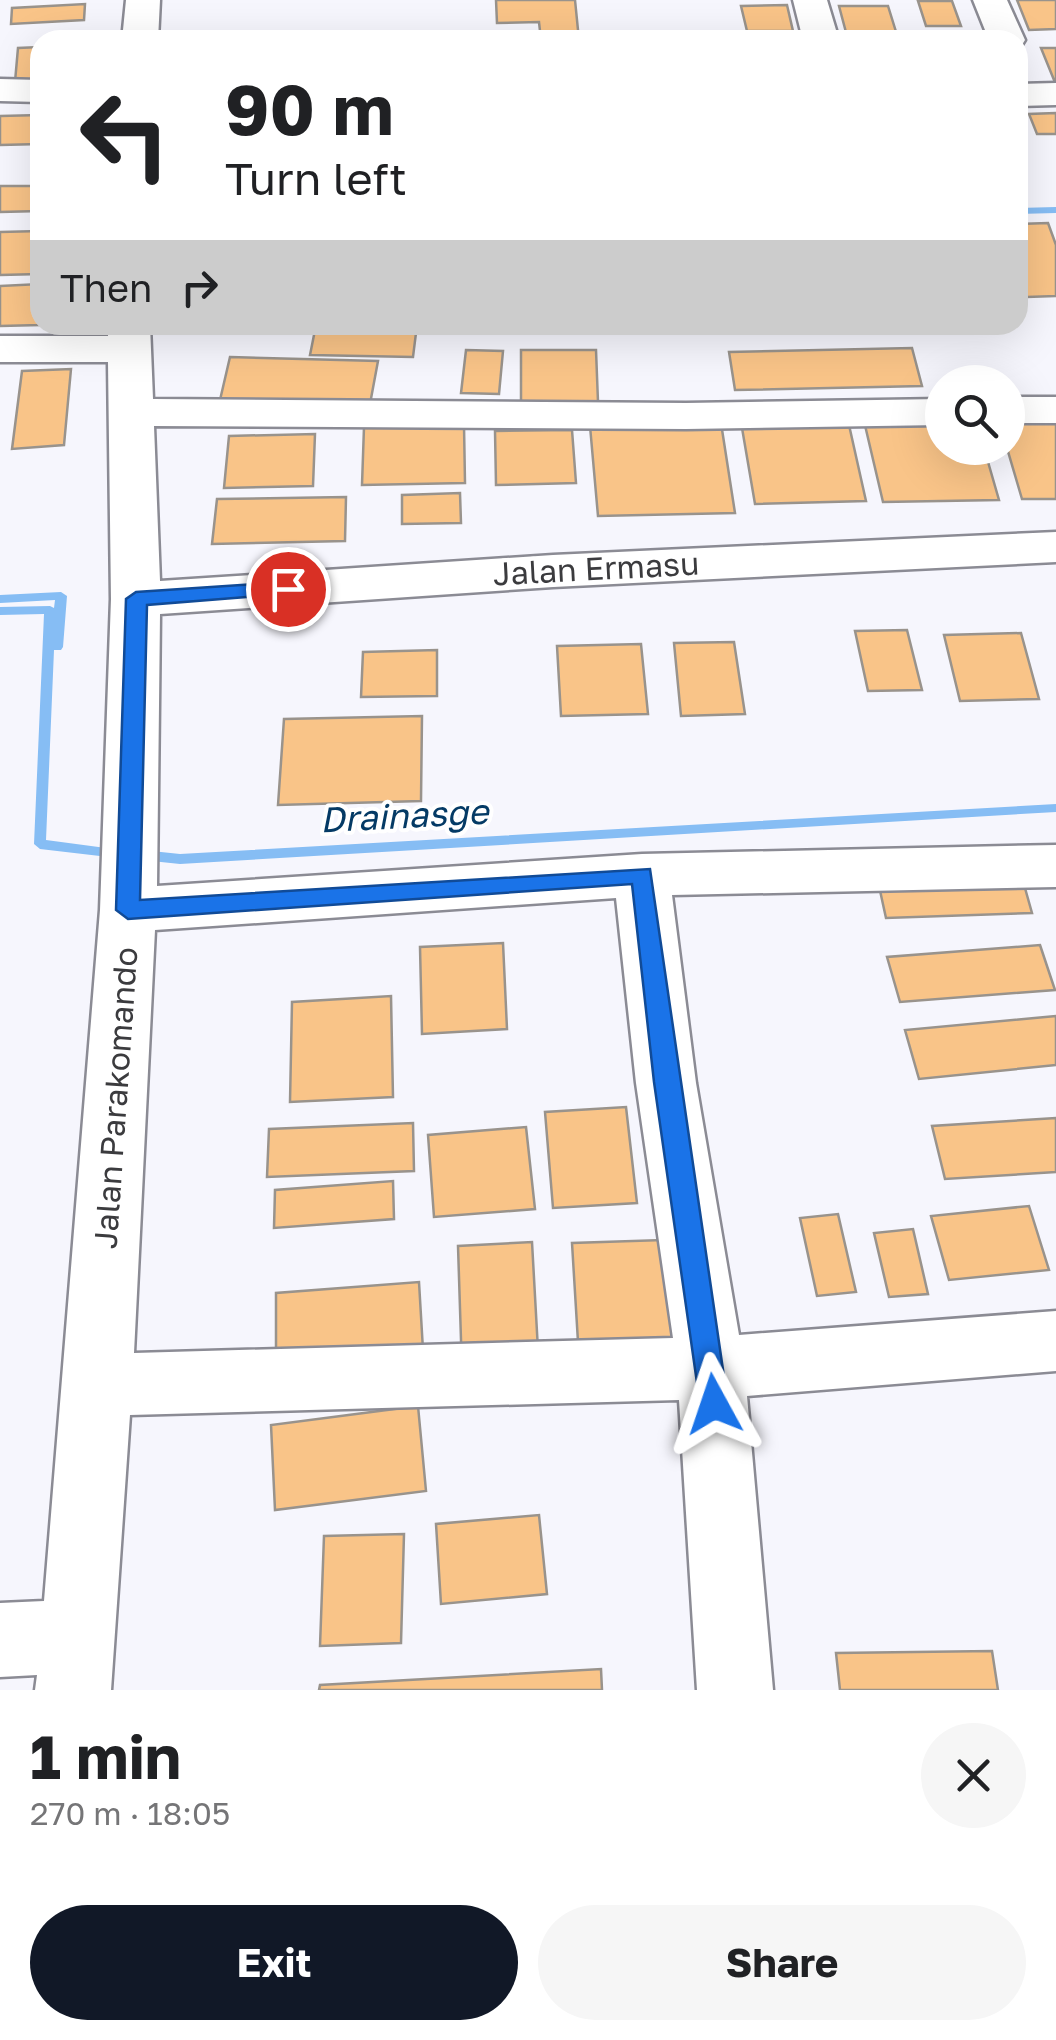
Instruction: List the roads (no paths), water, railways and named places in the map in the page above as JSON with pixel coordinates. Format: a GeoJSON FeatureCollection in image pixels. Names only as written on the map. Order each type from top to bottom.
{"type":"FeatureCollection","features":[{"type":"Feature","properties":{"kind":"street"},"geometry":{"type":"LineString","coordinates":[[140,30],[142,0]]}},
{"type":"Feature","properties":{"kind":"street"},"geometry":{"type":"LineString","coordinates":[[810,0],[818,30]]}},
{"type":"Feature","properties":{"kind":"street"},"geometry":{"type":"LineString","coordinates":[[990,0],[1002,30]]}},
{"type":"Feature","properties":{"kind":"street"},"geometry":{"type":"LineString","coordinates":[[0,90],[30,90]]}},
{"type":"Feature","properties":{"kind":"street"},"geometry":{"type":"LineString","coordinates":[[0,348],[129,337]]}},
{"type":"Feature","properties":{"kind":"street","name":"Jalan Parakomando"},"geometry":{"type":"LineString","coordinates":[[76,1663],[128,910],[136,599],[129,337]]}},
{"type":"Feature","properties":{"kind":"street"},"geometry":{"type":"LineString","coordinates":[[1025,410],[1056,410]]}},
{"type":"Feature","properties":{"kind":"street"},"geometry":{"type":"LineString","coordinates":[[130,412],[686,416],[925,412]]}},
{"type":"Feature","properties":{"kind":"street","name":"Jalan Ermasu"},"geometry":{"type":"LineString","coordinates":[[136,599],[553,571],[1056,547]]}},
{"type":"Feature","properties":{"kind":"street"},"geometry":{"type":"LineString","coordinates":[[128,910],[642,875],[1056,866]]}},
{"type":"Feature","properties":{"kind":"street"},"geometry":{"type":"LineString","coordinates":[[642,875],[666,1082],[712,1368],[735,1690]]}},
{"type":"Feature","properties":{"kind":"street"},"geometry":{"type":"LineString","coordinates":[[98,1384],[712,1368],[1056,1341]]}},
{"type":"Feature","properties":{"kind":"street"},"geometry":{"type":"LineString","coordinates":[[0,1640],[76,1663]]}},
{"type":"Feature","properties":{"kind":"waterway"},"geometry":{"type":"LineString","coordinates":[[1028,211],[1056,210]]}},
{"type":"Feature","properties":{"kind":"waterway"},"geometry":{"type":"LineString","coordinates":[[0,599],[61,596],[57,647]]}},
{"type":"Feature","properties":{"kind":"waterway","name":"Drainasge"},"geometry":{"type":"LineString","coordinates":[[0,611],[50,610],[40,844],[117,853]]}},
{"type":"Feature","properties":{"kind":"waterway","name":"Drainasge"},"geometry":{"type":"LineString","coordinates":[[142,855],[180,859],[1056,808]]}}]}
